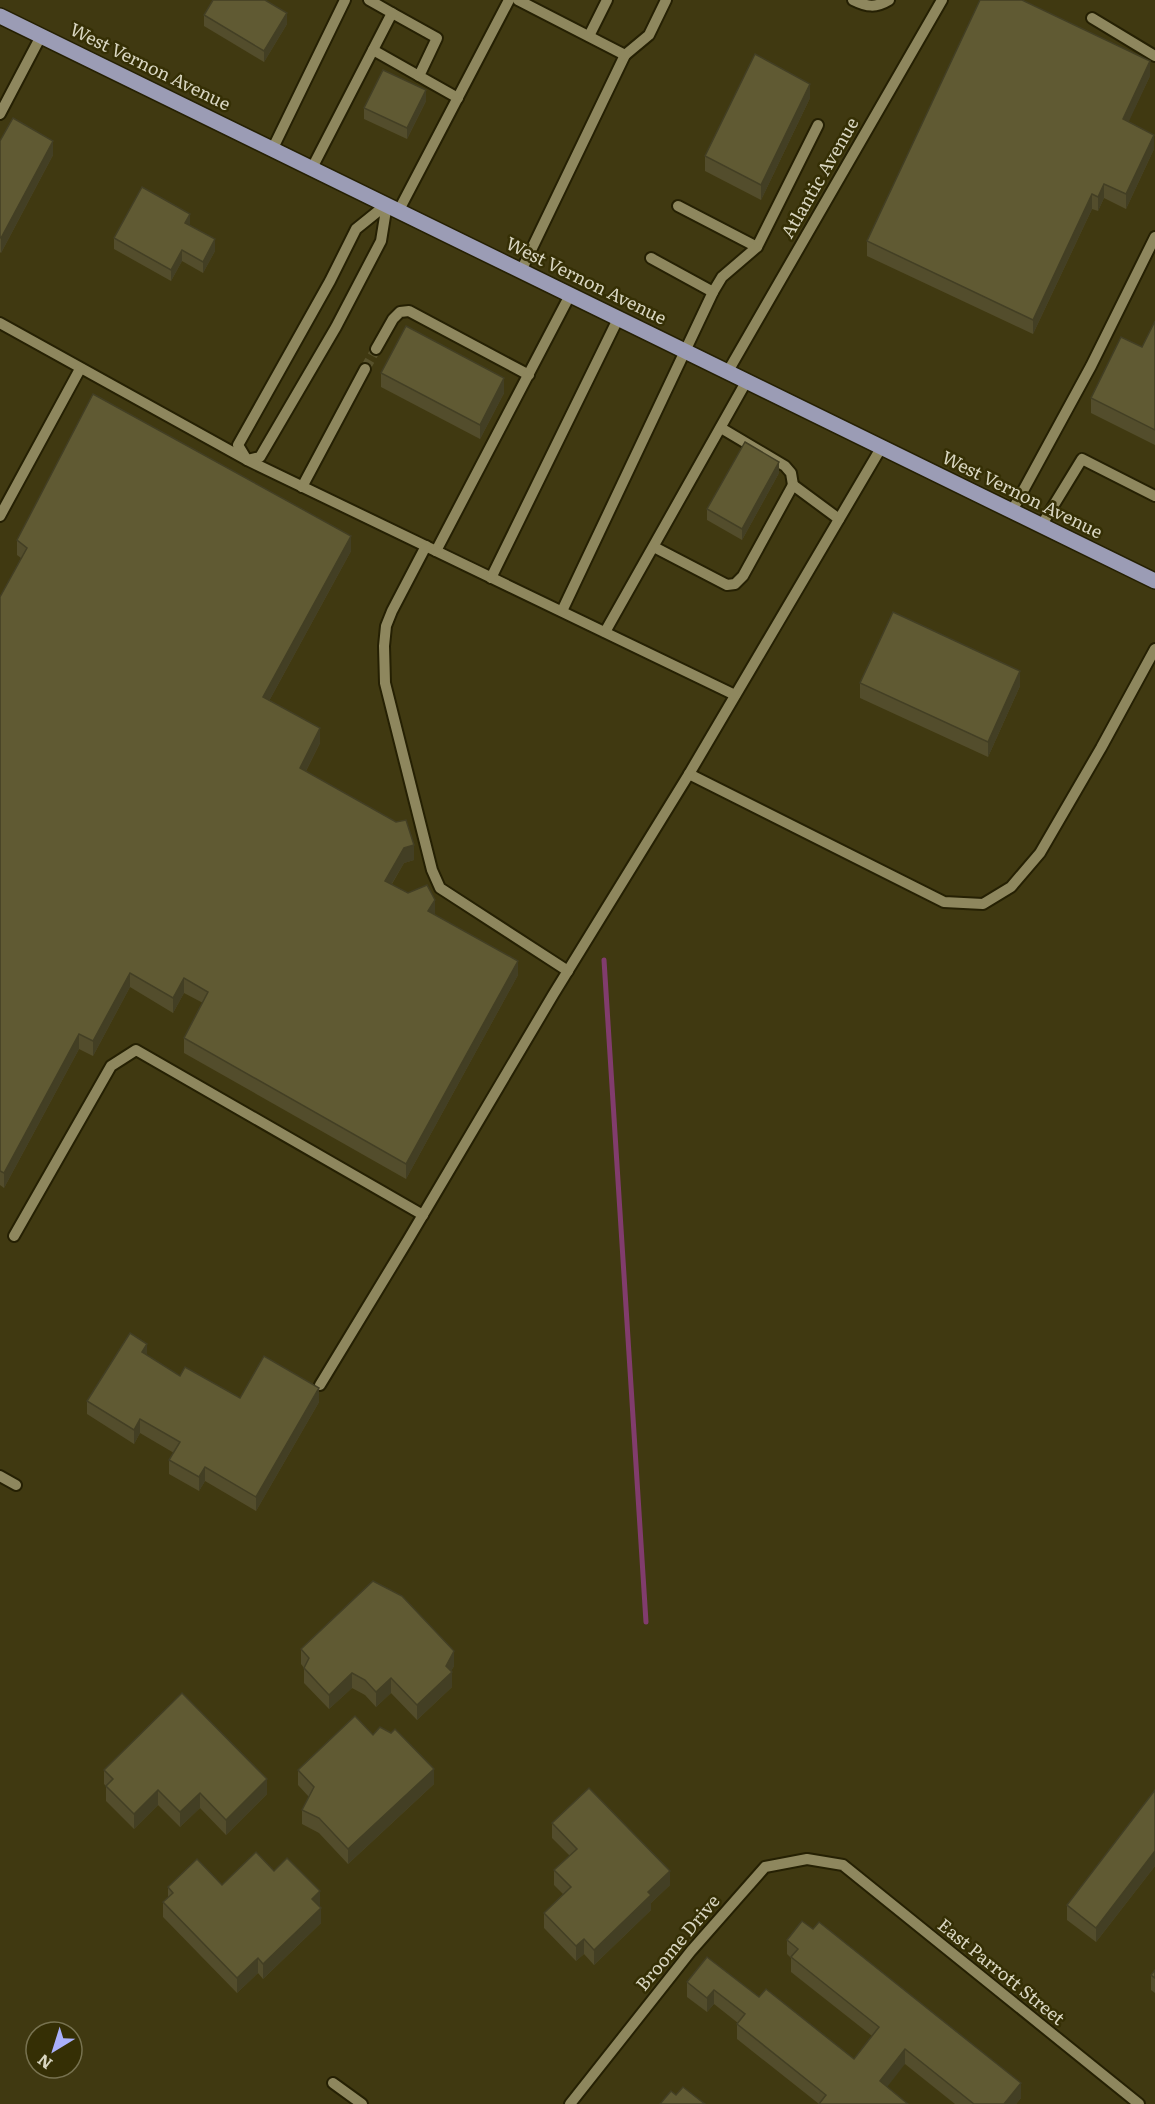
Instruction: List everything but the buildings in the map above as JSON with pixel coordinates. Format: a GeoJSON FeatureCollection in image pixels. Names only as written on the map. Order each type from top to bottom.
{"type":"FeatureCollection","features":[{"type":"Feature","properties":{"kind":"main road","name":"West Vernon Avenue"},"geometry":{"type":"LineString","coordinates":[[0,16],[1155,581]]}},
{"type":"Feature","properties":{"kind":"street"},"geometry":{"type":"LineString","coordinates":[[273,148],[345,0]]}},
{"type":"Feature","properties":{"kind":"street"},"geometry":{"type":"LineString","coordinates":[[369,0],[436,38],[419,76]]}},
{"type":"Feature","properties":{"kind":"street"},"geometry":{"type":"LineString","coordinates":[[247,460],[260,457],[336,327],[381,241],[393,207],[458,98],[509,0]]}},
{"type":"Feature","properties":{"kind":"street"},"geometry":{"type":"LineString","coordinates":[[518,0],[625,55]]}},
{"type":"Feature","properties":{"kind":"street"},"geometry":{"type":"LineString","coordinates":[[589,36],[607,0]]}},
{"type":"Feature","properties":{"kind":"street"},"geometry":{"type":"LineString","coordinates":[[521,271],[625,55],[649,35],[666,0]]}},
{"type":"Feature","properties":{"kind":"street"},"geometry":{"type":"LineString","coordinates":[[853,0],[862,4],[879,6],[889,0]]}},
{"type":"Feature","properties":{"kind":"street","name":"Atlantic Avenue"},"geometry":{"type":"LineString","coordinates":[[727,373],[942,0]]}},
{"type":"Feature","properties":{"kind":"street"},"geometry":{"type":"LineString","coordinates":[[312,168],[392,13]]}},
{"type":"Feature","properties":{"kind":"street"},"geometry":{"type":"LineString","coordinates":[[1092,18],[1155,56]]}},
{"type":"Feature","properties":{"kind":"street"},"geometry":{"type":"LineString","coordinates":[[0,114],[41,36]]}},
{"type":"Feature","properties":{"kind":"street"},"geometry":{"type":"LineString","coordinates":[[373,50],[458,98]]}},
{"type":"Feature","properties":{"kind":"street"},"geometry":{"type":"LineString","coordinates":[[562,611],[714,292],[722,277],[758,247],[818,125]]}},
{"type":"Feature","properties":{"kind":"street"},"geometry":{"type":"LineString","coordinates":[[678,206],[758,247]]}},
{"type":"Feature","properties":{"kind":"street"},"geometry":{"type":"LineString","coordinates":[[247,460],[238,445],[330,281],[356,229],[393,207]]}},
{"type":"Feature","properties":{"kind":"street"},"geometry":{"type":"LineString","coordinates":[[1012,511],[1091,366],[1155,237]]}},
{"type":"Feature","properties":{"kind":"street"},"geometry":{"type":"LineString","coordinates":[[651,258],[714,292]]}},
{"type":"Feature","properties":{"kind":"street"},"geometry":{"type":"LineString","coordinates":[[568,970],[440,888],[432,870],[385,683],[384,646],[386,627],[392,611],[431,549],[529,375],[570,295]]}},
{"type":"Feature","properties":{"kind":"street"},"geometry":{"type":"LineString","coordinates":[[376,349],[393,319],[400,312],[408,311],[529,375]]}},
{"type":"Feature","properties":{"kind":"street"},"geometry":{"type":"LineString","coordinates":[[491,578],[618,319]]}},
{"type":"Feature","properties":{"kind":"street"},"geometry":{"type":"LineString","coordinates":[[0,323],[247,460],[735,695]]}},
{"type":"Feature","properties":{"kind":"street"},"geometry":{"type":"LineString","coordinates":[[0,516],[80,369]]}},
{"type":"Feature","properties":{"kind":"street"},"geometry":{"type":"LineString","coordinates":[[302,487],[365,369]]}},
{"type":"Feature","properties":{"kind":"street"},"geometry":{"type":"LineString","coordinates":[[604,632],[746,382]]}},
{"type":"Feature","properties":{"kind":"street"},"geometry":{"type":"LineString","coordinates":[[654,547],[727,585],[735,584],[743,576],[793,485],[791,472],[785,466],[721,428]]}},
{"type":"Feature","properties":{"kind":"street"},"geometry":{"type":"LineString","coordinates":[[320,1385],[568,970],[689,774],[881,448]]}},
{"type":"Feature","properties":{"kind":"street"},"geometry":{"type":"LineString","coordinates":[[1041,526],[1082,459],[1155,496]]}},
{"type":"Feature","properties":{"kind":"street"},"geometry":{"type":"LineString","coordinates":[[793,485],[839,519]]}},
{"type":"Feature","properties":{"kind":"street"},"geometry":{"type":"LineString","coordinates":[[689,774],[944,902],[983,904],[1011,887],[1040,853],[1155,649]]}},
{"type":"Feature","properties":{"kind":"street"},"geometry":{"type":"LineString","coordinates":[[14,1236],[111,1066],[136,1050],[423,1215]]}},
{"type":"Feature","properties":{"kind":"street"},"geometry":{"type":"LineString","coordinates":[[0,1476],[16,1485]]}},
{"type":"Feature","properties":{"kind":"street","name":"Broome Drive"},"geometry":{"type":"LineString","coordinates":[[570,2104],[691,1951],[765,1867],[807,1859],[843,1865]]}},
{"type":"Feature","properties":{"kind":"street","name":"East Parrott Street"},"geometry":{"type":"LineString","coordinates":[[843,1865],[1139,2104]]}},
{"type":"Feature","properties":{"kind":"street"},"geometry":{"type":"LineString","coordinates":[[333,2083],[362,2104]]}},
{"type":"Feature","properties":{"kind":"waterway"},"geometry":{"type":"LineString","coordinates":[[604,960],[646,1622]]}},
{"type":"Feature","properties":{"kind":"tunnel"},"geometry":{"type":"LineString","coordinates":[[365,369],[376,349]]}}]}
